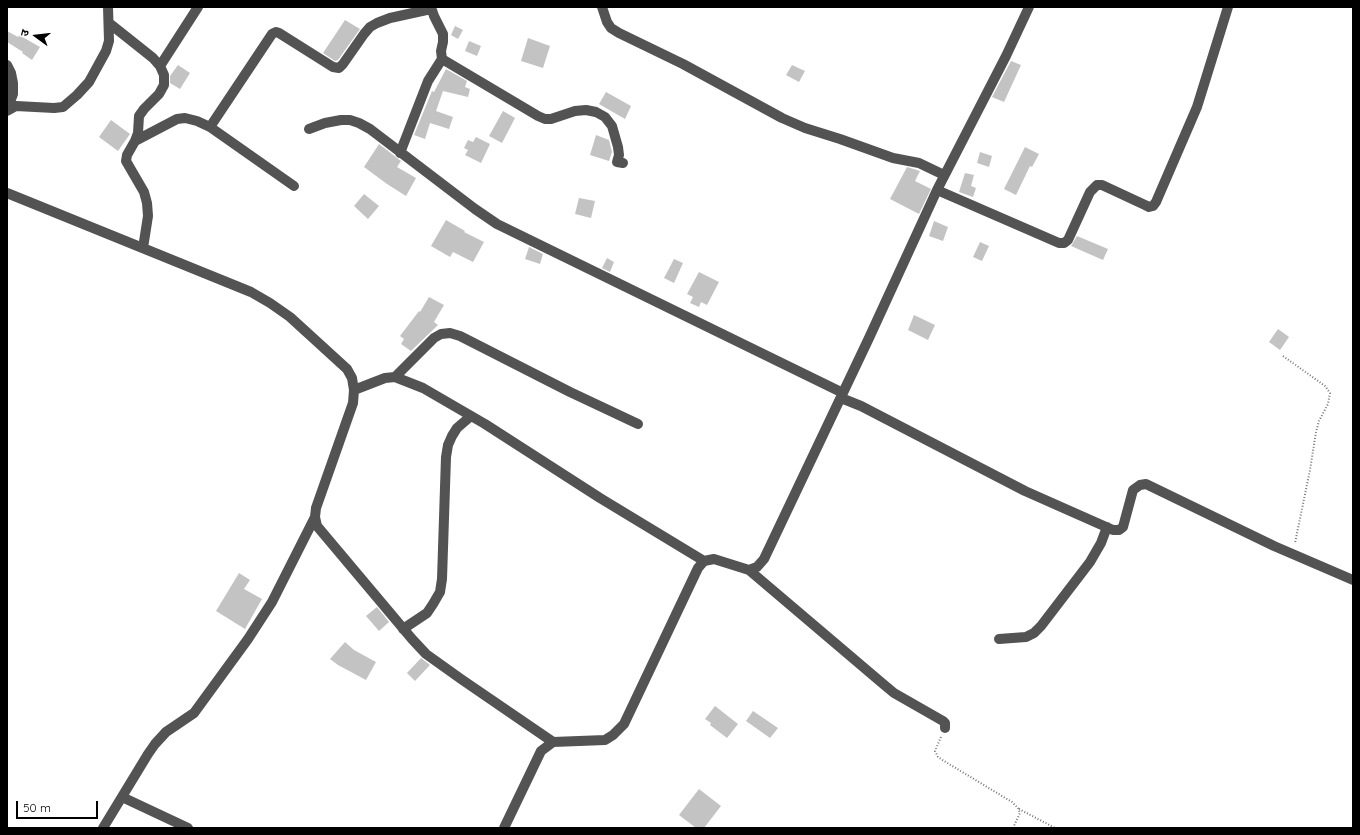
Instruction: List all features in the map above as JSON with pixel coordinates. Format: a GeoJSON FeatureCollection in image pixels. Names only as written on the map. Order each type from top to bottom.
{"type":"FeatureCollection","features":[{"type":"Feature","properties":{"kind":"street"},"geometry":{"type":"LineString","coordinates":[[7,110],[20,105],[54,108],[63,107],[71,101],[89,82],[106,51],[109,41],[108,7]]}},
{"type":"Feature","properties":{"kind":"street"},"geometry":{"type":"LineString","coordinates":[[160,66],[198,7]]}},
{"type":"Feature","properties":{"kind":"street"},"geometry":{"type":"LineString","coordinates":[[602,7],[607,22],[611,28],[619,33],[683,64],[782,118],[805,128],[851,142],[893,158],[919,163],[944,175]]}},
{"type":"Feature","properties":{"kind":"street"},"geometry":{"type":"LineString","coordinates":[[749,570],[757,567],[764,559],[944,175],[1006,56],[1028,7]]}},
{"type":"Feature","properties":{"kind":"street"},"geometry":{"type":"LineString","coordinates":[[937,190],[1060,243],[1064,243],[1068,240],[1090,192],[1097,185],[1102,185],[1150,207],[1153,206],[1197,106],[1228,7]]}},
{"type":"Feature","properties":{"kind":"street"},"geometry":{"type":"LineString","coordinates":[[210,127],[272,34],[276,32],[279,33],[333,67],[339,68],[370,27],[390,18],[431,8],[443,34],[441,51],[442,59],[428,81],[400,153]]}},
{"type":"Feature","properties":{"kind":"street"},"geometry":{"type":"LineString","coordinates":[[109,23],[153,58],[160,66],[164,76],[164,85],[159,94],[139,116],[135,141],[127,155],[126,161],[144,192],[147,203],[148,216],[142,248]]}},
{"type":"Feature","properties":{"kind":"street"},"geometry":{"type":"LineString","coordinates":[[442,59],[545,119],[551,119],[575,111],[586,110],[596,112],[605,117],[612,126],[618,147],[617,162],[623,164]]}},
{"type":"Feature","properties":{"kind":"street"},"geometry":{"type":"LineString","coordinates":[[7,65],[11,73],[13,94],[7,110]]}},
{"type":"Feature","properties":{"kind":"street"},"geometry":{"type":"LineString","coordinates":[[135,141],[177,119],[191,119],[210,127],[294,186]]}},
{"type":"Feature","properties":{"kind":"street"},"geometry":{"type":"LineString","coordinates":[[309,129],[325,124],[350,120],[359,123],[370,129],[475,210],[497,224],[842,395],[1045,500],[1107,527],[1119,530],[1123,527],[1134,490],[1140,485],[1146,484],[1292,554],[1353,580]]}},
{"type":"Feature","properties":{"kind":"street"},"geometry":{"type":"LineString","coordinates":[[7,193],[251,292],[290,317],[348,369],[352,378],[354,390],[353,403],[316,508],[315,517],[317,526],[403,629],[426,654],[553,742]]}},
{"type":"Feature","properties":{"kind":"street"},"geometry":{"type":"LineString","coordinates":[[395,377],[434,338],[441,334],[450,333],[460,336],[570,392],[638,424]]}},
{"type":"Feature","properties":{"kind":"street"},"geometry":{"type":"LineString","coordinates":[[354,390],[385,378],[395,377],[423,388],[471,416],[600,498],[704,561]]}},
{"type":"Feature","properties":{"kind":"street"},"geometry":{"type":"LineString","coordinates":[[403,629],[427,613],[440,592],[442,579],[446,457],[448,445],[457,428],[471,416]]}},
{"type":"Feature","properties":{"kind":"street"},"geometry":{"type":"LineString","coordinates":[[103,828],[155,744],[166,732],[194,713],[248,639],[272,602],[315,517]]}},
{"type":"Feature","properties":{"kind":"street"},"geometry":{"type":"LineString","coordinates":[[999,639],[1026,637],[1034,633],[1041,626],[1090,562],[1101,543],[1107,527]]}},
{"type":"Feature","properties":{"kind":"street"},"geometry":{"type":"LineString","coordinates":[[504,828],[541,751],[553,742],[605,740],[613,735],[624,724],[698,568],[704,561],[714,559],[749,570],[882,683],[900,696],[945,723],[945,728]]}},
{"type":"Feature","properties":{"kind":"street"},"geometry":{"type":"LineString","coordinates":[[122,797],[188,828]]}},
{"type":"Feature","properties":{"kind":"path"},"geometry":{"type":"LineString","coordinates":[[1283,356],[1325,386],[1330,393],[1330,399],[1319,421],[1316,432],[1310,470],[1292,554]]}},
{"type":"Feature","properties":{"kind":"path"},"geometry":{"type":"LineString","coordinates":[[945,728],[935,751],[938,757],[1012,802],[1018,808],[1055,828]]}},
{"type":"Feature","properties":{"kind":"path"},"geometry":{"type":"LineString","coordinates":[[1013,828],[1020,813],[1018,808]]}},
{"type":"Feature","properties":{"kind":"building"},"geometry":{"type":"Polygon","coordinates":[[[345,20],[360,29],[338,60],[335,61],[323,53],[345,20]]]}},
{"type":"Feature","properties":{"kind":"building"},"geometry":{"type":"Polygon","coordinates":[[[455,26],[463,30],[458,39],[451,35],[455,26]]]}},
{"type":"Feature","properties":{"kind":"building"},"geometry":{"type":"Polygon","coordinates":[[[7,31],[18,37],[19,35],[40,47],[32,60],[22,53],[23,52],[7,42],[7,31]]]}},
{"type":"Feature","properties":{"kind":"building"},"geometry":{"type":"Polygon","coordinates":[[[528,38],[550,46],[543,68],[521,61],[528,38]]]}},
{"type":"Feature","properties":{"kind":"building"},"geometry":{"type":"Polygon","coordinates":[[[469,41],[481,46],[477,56],[465,51],[469,41]]]}},
{"type":"Feature","properties":{"kind":"building"},"geometry":{"type":"Polygon","coordinates":[[[1011,61],[1021,65],[1004,102],[992,97],[1011,61]]]}},
{"type":"Feature","properties":{"kind":"building"},"geometry":{"type":"Polygon","coordinates":[[[178,65],[190,73],[180,89],[170,83],[170,76],[178,65]]]}},
{"type":"Feature","properties":{"kind":"building"},"geometry":{"type":"Polygon","coordinates":[[[792,65],[805,71],[799,82],[786,75],[792,65]]]}},
{"type":"Feature","properties":{"kind":"building"},"geometry":{"type":"Polygon","coordinates":[[[446,69],[467,81],[465,87],[470,89],[468,97],[443,91],[436,111],[453,117],[449,129],[430,123],[425,139],[414,135],[432,91],[434,92],[446,69]]]}},
{"type":"Feature","properties":{"kind":"building"},"geometry":{"type":"Polygon","coordinates":[[[606,92],[631,106],[625,119],[599,104],[606,92]]]}},
{"type":"Feature","properties":{"kind":"building"},"geometry":{"type":"Polygon","coordinates":[[[503,111],[515,118],[502,143],[489,136],[503,111]]]}},
{"type":"Feature","properties":{"kind":"building"},"geometry":{"type":"Polygon","coordinates":[[[111,120],[130,134],[118,151],[99,137],[111,120]]]}},
{"type":"Feature","properties":{"kind":"building"},"geometry":{"type":"Polygon","coordinates":[[[596,135],[609,140],[612,152],[609,161],[590,155],[596,135]]]}},
{"type":"Feature","properties":{"kind":"building"},"geometry":{"type":"Polygon","coordinates":[[[476,137],[490,144],[481,163],[465,155],[468,150],[464,148],[468,140],[473,142],[476,137]]]}},
{"type":"Feature","properties":{"kind":"building"},"geometry":{"type":"Polygon","coordinates":[[[379,144],[401,161],[397,167],[416,178],[406,196],[364,167],[379,144]]]}},
{"type":"Feature","properties":{"kind":"building"},"geometry":{"type":"Polygon","coordinates":[[[1025,147],[1039,154],[1032,167],[1030,166],[1016,195],[1004,189],[1025,147]]]}},
{"type":"Feature","properties":{"kind":"building"},"geometry":{"type":"Polygon","coordinates":[[[980,152],[992,156],[989,167],[977,163],[980,152]]]}},
{"type":"Feature","properties":{"kind":"building"},"geometry":{"type":"Polygon","coordinates":[[[907,167],[920,171],[915,181],[931,189],[919,214],[890,199],[907,167]]]}},
{"type":"Feature","properties":{"kind":"building"},"geometry":{"type":"Polygon","coordinates":[[[965,173],[974,175],[971,186],[976,188],[973,197],[959,192],[965,173]]]}},
{"type":"Feature","properties":{"kind":"building"},"geometry":{"type":"Polygon","coordinates":[[[364,194],[379,206],[368,219],[354,206],[364,194]]]}},
{"type":"Feature","properties":{"kind":"building"},"geometry":{"type":"Polygon","coordinates":[[[579,198],[595,201],[591,218],[575,214],[579,198]]]}},
{"type":"Feature","properties":{"kind":"building"},"geometry":{"type":"Polygon","coordinates":[[[446,220],[465,231],[464,232],[484,242],[473,262],[453,252],[450,257],[431,246],[446,220]]]}},
{"type":"Feature","properties":{"kind":"building"},"geometry":{"type":"Polygon","coordinates":[[[934,221],[948,227],[943,241],[929,236],[934,221]]]}},
{"type":"Feature","properties":{"kind":"building"},"geometry":{"type":"Polygon","coordinates":[[[1077,236],[1108,249],[1103,260],[1071,246],[1077,236]]]}},
{"type":"Feature","properties":{"kind":"building"},"geometry":{"type":"Polygon","coordinates":[[[980,242],[989,246],[982,261],[973,257],[980,242]]]}},
{"type":"Feature","properties":{"kind":"building"},"geometry":{"type":"Polygon","coordinates":[[[529,247],[543,254],[540,264],[525,259],[529,247]]]}},
{"type":"Feature","properties":{"kind":"building"},"geometry":{"type":"Polygon","coordinates":[[[607,258],[614,262],[610,272],[602,268],[607,258]]]}},
{"type":"Feature","properties":{"kind":"building"},"geometry":{"type":"Polygon","coordinates":[[[674,259],[683,263],[674,283],[664,278],[674,259]]]}},
{"type":"Feature","properties":{"kind":"building"},"geometry":{"type":"Polygon","coordinates":[[[699,272],[719,282],[707,305],[701,302],[699,307],[690,303],[693,297],[687,294],[699,272]]]}},
{"type":"Feature","properties":{"kind":"building"},"geometry":{"type":"Polygon","coordinates":[[[429,297],[444,305],[434,322],[438,325],[411,351],[401,344],[404,339],[400,336],[419,311],[420,312],[429,297]]]}},
{"type":"Feature","properties":{"kind":"building"},"geometry":{"type":"Polygon","coordinates":[[[914,315],[935,325],[928,340],[908,330],[914,315]]]}},
{"type":"Feature","properties":{"kind":"building"},"geometry":{"type":"Polygon","coordinates":[[[1278,329],[1289,337],[1280,350],[1269,342],[1278,329]]]}},
{"type":"Feature","properties":{"kind":"building"},"geometry":{"type":"Polygon","coordinates":[[[239,573],[250,580],[244,589],[262,599],[245,629],[216,611],[239,573]]]}},
{"type":"Feature","properties":{"kind":"building"},"geometry":{"type":"Polygon","coordinates":[[[377,607],[389,622],[379,631],[366,616],[377,607]]]}},
{"type":"Feature","properties":{"kind":"building"},"geometry":{"type":"Polygon","coordinates":[[[345,642],[354,650],[376,662],[366,680],[330,659],[345,642]]]}},
{"type":"Feature","properties":{"kind":"building"},"geometry":{"type":"Polygon","coordinates":[[[421,658],[430,665],[415,681],[407,673],[421,658]]]}},
{"type":"Feature","properties":{"kind":"building"},"geometry":{"type":"Polygon","coordinates":[[[715,706],[738,724],[727,738],[710,725],[711,723],[705,719],[715,706]]]}},
{"type":"Feature","properties":{"kind":"building"},"geometry":{"type":"Polygon","coordinates":[[[753,711],[778,728],[770,738],[746,721],[753,711]]]}},
{"type":"Feature","properties":{"kind":"building"},"geometry":{"type":"Polygon","coordinates":[[[699,789],[721,806],[704,828],[696,828],[679,815],[699,789]]]}}]}
